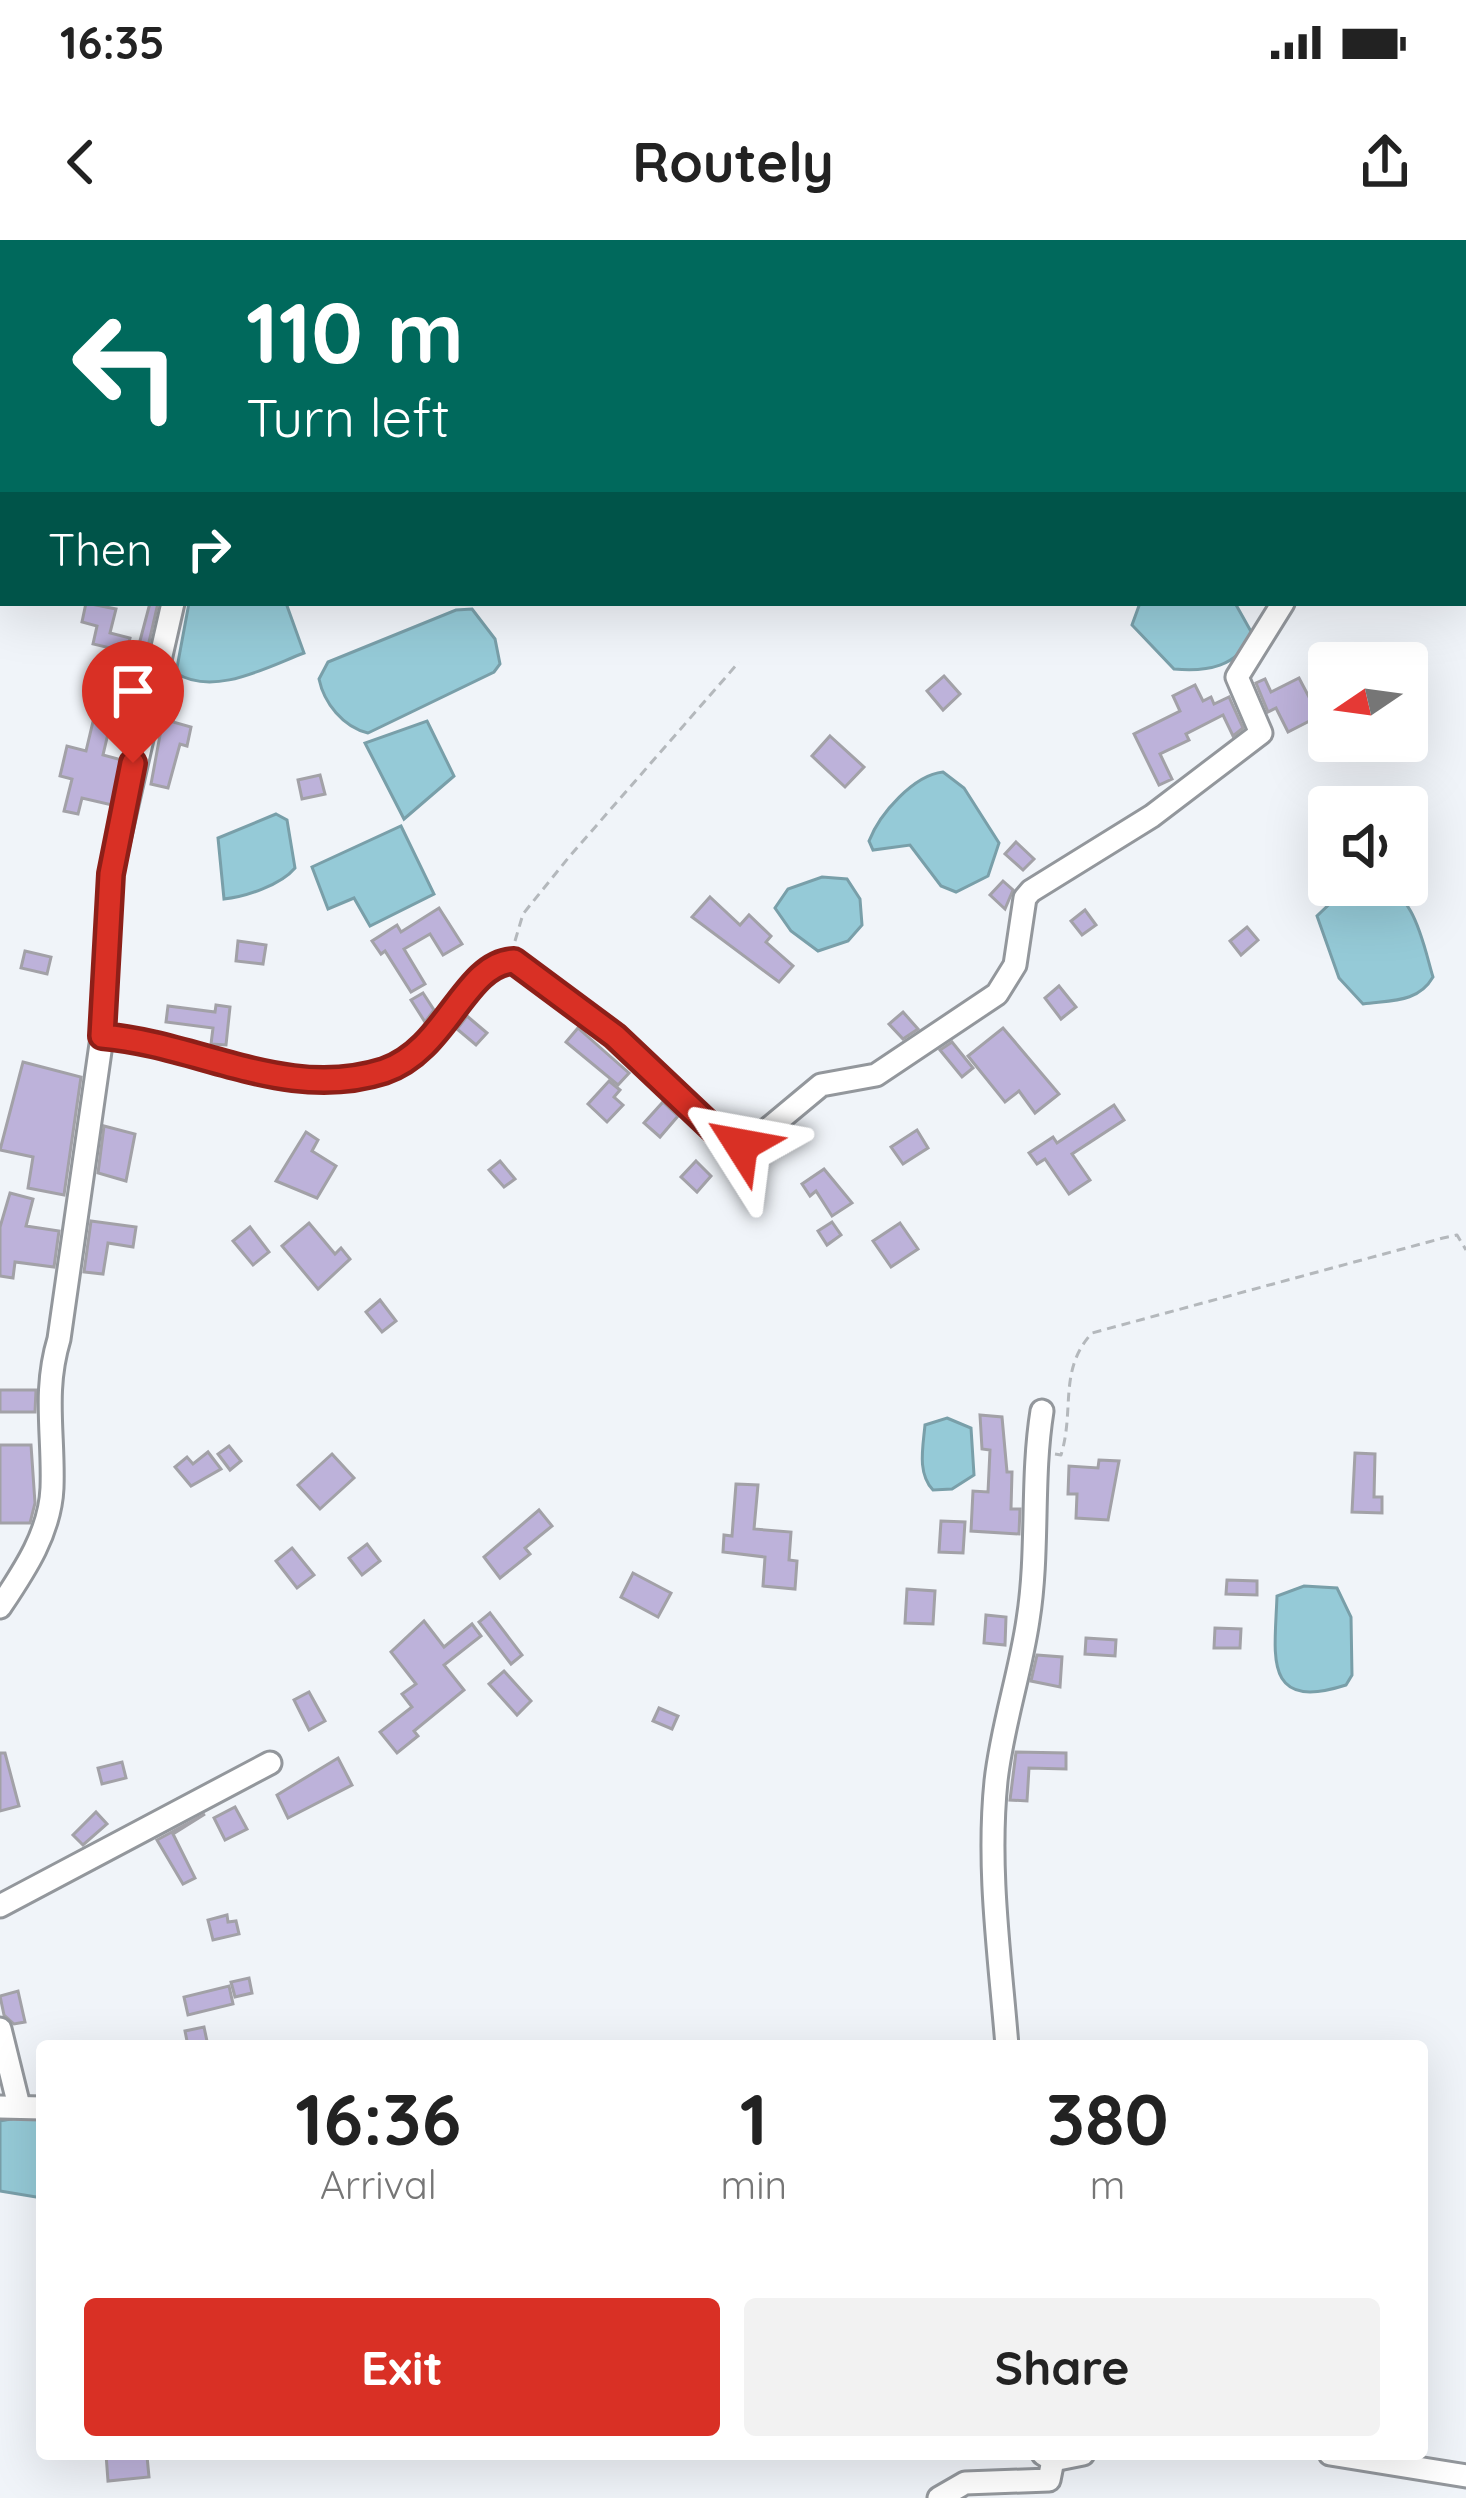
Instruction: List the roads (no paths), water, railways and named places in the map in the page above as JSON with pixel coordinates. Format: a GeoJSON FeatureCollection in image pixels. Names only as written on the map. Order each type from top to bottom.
{"type":"FeatureCollection","features":[{"type":"Feature","properties":{"kind":"street"},"geometry":{"type":"LineString","coordinates":[[0,1607],[41,1538],[48,1515],[48,1376],[59,1339],[102,1036],[111,874],[172,606]]}},
{"type":"Feature","properties":{"kind":"street"},"geometry":{"type":"LineString","coordinates":[[102,1036],[149,1040],[284,1080],[351,1077],[385,1070],[429,1046],[473,983],[500,961],[514,961],[615,1036],[727,1142],[750,1144],[821,1085],[876,1075],[998,994],[1015,964],[1025,898],[1031,891],[1152,816],[1261,733],[1237,677],[1281,606]]}},
{"type":"Feature","properties":{"kind":"street"},"geometry":{"type":"LineString","coordinates":[[1006,2040],[992,1882],[995,1786],[1006,1709],[1029,1617],[1035,1453],[1042,1411]]}},
{"type":"Feature","properties":{"kind":"street"},"geometry":{"type":"LineString","coordinates":[[0,1906],[270,1763]]}},
{"type":"Feature","properties":{"kind":"street"},"geometry":{"type":"LineString","coordinates":[[0,2029],[9,2107]]}},
{"type":"Feature","properties":{"kind":"street"},"geometry":{"type":"LineString","coordinates":[[939,2498],[965,2483],[1049,2480],[1048,2460]]}},
{"type":"Feature","properties":{"kind":"street"},"geometry":{"type":"LineString","coordinates":[[1367,2460],[1466,2476]]}},
{"type":"Feature","properties":{"kind":"water"},"geometry":{"type":"Polygon","coordinates":[[[188,606],[287,606],[304,653],[223,681],[191,680],[176,673],[188,606]]]}},
{"type":"Feature","properties":{"kind":"water"},"geometry":{"type":"Polygon","coordinates":[[[1139,606],[1237,606],[1253,635],[1238,654],[1220,665],[1174,669],[1132,625],[1139,606]]]}},
{"type":"Feature","properties":{"kind":"water"},"geometry":{"type":"Polygon","coordinates":[[[472,609],[495,639],[500,664],[494,672],[368,733],[343,720],[330,705],[319,679],[328,662],[456,610],[472,609]]]}},
{"type":"Feature","properties":{"kind":"water"},"geometry":{"type":"Polygon","coordinates":[[[427,721],[454,776],[404,819],[365,743],[427,721]]]}},
{"type":"Feature","properties":{"kind":"water"},"geometry":{"type":"Polygon","coordinates":[[[943,772],[964,788],[999,843],[988,876],[956,892],[941,886],[910,845],[873,850],[869,841],[899,797],[921,780],[943,772]]]}},
{"type":"Feature","properties":{"kind":"water"},"geometry":{"type":"Polygon","coordinates":[[[276,814],[287,820],[295,868],[262,889],[224,899],[218,838],[276,814]]]}},
{"type":"Feature","properties":{"kind":"water"},"geometry":{"type":"Polygon","coordinates":[[[401,826],[434,894],[370,926],[354,898],[328,909],[312,867],[401,826]]]}},
{"type":"Feature","properties":{"kind":"water"},"geometry":{"type":"Polygon","coordinates":[[[822,877],[847,879],[860,899],[862,925],[848,941],[818,951],[791,931],[775,908],[788,889],[822,877]]]}},
{"type":"Feature","properties":{"kind":"water"},"geometry":{"type":"Polygon","coordinates":[[[1327,906],[1408,906],[1433,977],[1412,996],[1363,1004],[1339,978],[1317,916],[1327,906]]]}},
{"type":"Feature","properties":{"kind":"water"},"geometry":{"type":"Polygon","coordinates":[[[947,1418],[971,1428],[974,1475],[952,1489],[933,1490],[923,1468],[925,1425],[947,1418]]]}},
{"type":"Feature","properties":{"kind":"water"},"geometry":{"type":"Polygon","coordinates":[[[1304,1586],[1337,1588],[1351,1617],[1352,1675],[1346,1685],[1300,1691],[1279,1673],[1277,1596],[1304,1586]]]}},
{"type":"Feature","properties":{"kind":"water"},"geometry":{"type":"Polygon","coordinates":[[[36,2117],[36,2197],[0,2191],[0,2121],[36,2117]]]}}]}
